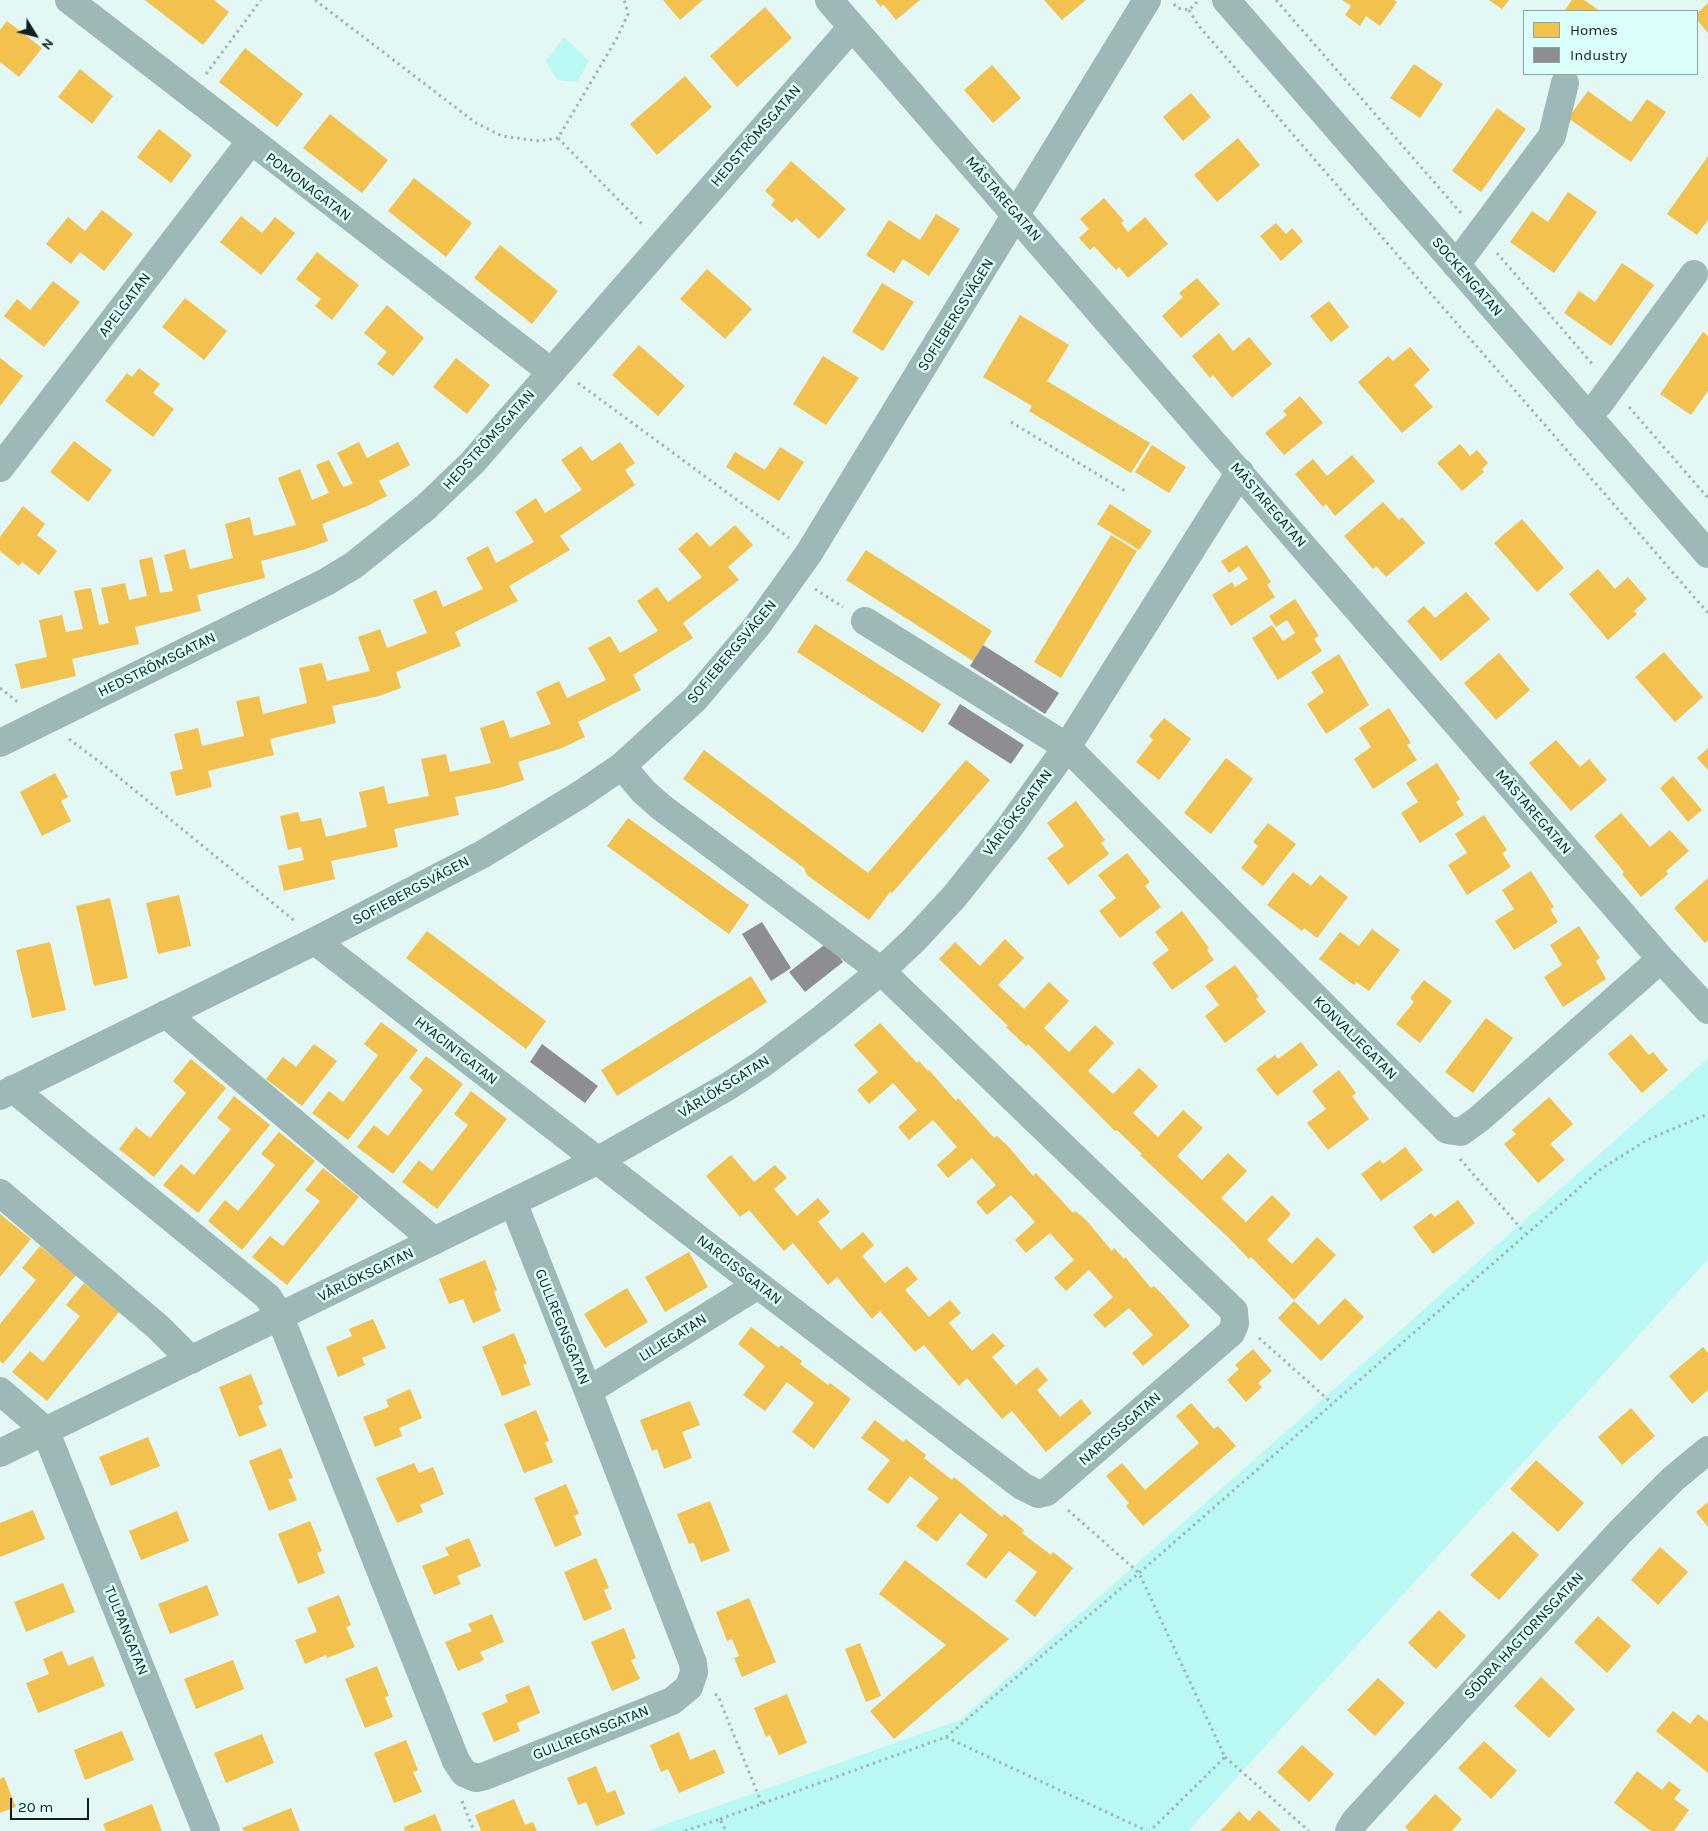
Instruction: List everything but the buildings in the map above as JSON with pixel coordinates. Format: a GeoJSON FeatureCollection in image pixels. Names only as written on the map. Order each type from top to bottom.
{"type":"FeatureCollection","features":[{"type":"Feature","properties":{"kind":"street","name":"MÄSTAREGATAN"},"geometry":{"type":"LineString","coordinates":[[829,0],[1240,472],[1660,959],[1708,1010]]}},
{"type":"Feature","properties":{"kind":"street","name":"SOFIEBERGSVÄGEN"},"geometry":{"type":"LineString","coordinates":[[7,1092],[315,941],[483,854],[581,794],[622,766],[695,699],[758,626],[810,553],[1148,0]]}},
{"type":"Feature","properties":{"kind":"street","name":"SOCKENGATAN"},"geometry":{"type":"LineString","coordinates":[[1226,0],[1708,554]]}},
{"type":"Feature","properties":{"kind":"street","name":"POMONAGATAN"},"geometry":{"type":"LineString","coordinates":[[78,3],[250,142],[550,371]]}},
{"type":"Feature","properties":{"kind":"street","name":"HEDSTRÖMSGATAN"},"geometry":{"type":"LineString","coordinates":[[0,743],[326,582],[354,565],[451,485],[477,458],[550,371],[852,26]]}},
{"type":"Feature","properties":{"kind":"street"},"geometry":{"type":"LineString","coordinates":[[1456,265],[1552,136],[1564,83]]}},
{"type":"Feature","properties":{"kind":"street","name":"APELGATAN"},"geometry":{"type":"LineString","coordinates":[[0,468],[250,142]]}},
{"type":"Feature","properties":{"kind":"street"},"geometry":{"type":"LineString","coordinates":[[1587,416],[1599,404],[1694,274]]}},
{"type":"Feature","properties":{"kind":"street","name":"VÅRLÖKSGATAN"},"geometry":{"type":"LineString","coordinates":[[0,1453],[434,1241],[663,1125],[762,1064],[881,971],[954,897],[1009,828],[1066,747],[1240,472]]}},
{"type":"Feature","properties":{"kind":"street","name":"KONVALJEGATAN"},"geometry":{"type":"LineString","coordinates":[[866,621],[1066,747],[1447,1130],[1454,1133]]}},
{"type":"Feature","properties":{"kind":"street"},"geometry":{"type":"LineString","coordinates":[[622,766],[643,791],[660,806],[881,971],[1230,1306],[1236,1317]]}},
{"type":"Feature","properties":{"kind":"street","name":"HYACINTGATAN"},"geometry":{"type":"LineString","coordinates":[[315,941],[597,1160]]}},
{"type":"Feature","properties":{"kind":"street"},"geometry":{"type":"LineString","coordinates":[[1454,1133],[1461,1132],[1479,1119],[1660,959]]}},
{"type":"Feature","properties":{"kind":"street"},"geometry":{"type":"LineString","coordinates":[[166,1014],[434,1241]]}},
{"type":"Feature","properties":{"kind":"street"},"geometry":{"type":"LineString","coordinates":[[7,1092],[268,1298],[280,1317]]}},
{"type":"Feature","properties":{"kind":"street","name":"NARCISSGATAN"},"geometry":{"type":"LineString","coordinates":[[597,1160],[1022,1486],[1038,1494],[1047,1492],[1232,1333],[1236,1317]]}},
{"type":"Feature","properties":{"kind":"street"},"geometry":{"type":"LineString","coordinates":[[0,1193],[158,1327],[192,1360]]}},
{"type":"Feature","properties":{"kind":"street","name":"GULLREGNSGATAN"},"geometry":{"type":"LineString","coordinates":[[280,1317],[452,1752],[464,1773],[476,1778],[485,1776],[672,1701],[681,1695],[693,1680],[693,1663],[588,1391],[512,1202]]}},
{"type":"Feature","properties":{"kind":"street","name":"LILJEGATAN"},"geometry":{"type":"LineString","coordinates":[[588,1391],[758,1285]]}},
{"type":"Feature","properties":{"kind":"street"},"geometry":{"type":"LineString","coordinates":[[0,1392],[45,1430]]}},
{"type":"Feature","properties":{"kind":"street","name":"TULPANGATAN"},"geometry":{"type":"LineString","coordinates":[[45,1430],[206,1831]]}},
{"type":"Feature","properties":{"kind":"street","name":"SÖDRA HAGTORNSGATAN"},"geometry":{"type":"LineString","coordinates":[[1349,1831],[1355,1821],[1620,1532],[1673,1479],[1708,1450]]}},
{"type":"Feature","properties":{"kind":"path"},"geometry":{"type":"LineString","coordinates":[[190,95],[261,0]]}},
{"type":"Feature","properties":{"kind":"path"},"geometry":{"type":"LineString","coordinates":[[315,0],[476,123],[502,136],[539,141],[558,138]]}},
{"type":"Feature","properties":{"kind":"path"},"geometry":{"type":"LineString","coordinates":[[558,138],[617,38],[628,14],[624,0]]}},
{"type":"Feature","properties":{"kind":"path"},"geometry":{"type":"LineString","coordinates":[[1170,0],[1178,8],[1189,10],[1198,25],[1708,613]]}},
{"type":"Feature","properties":{"kind":"path"},"geometry":{"type":"LineString","coordinates":[[1189,10],[1199,0]]}},
{"type":"Feature","properties":{"kind":"path"},"geometry":{"type":"LineString","coordinates":[[558,138],[662,243]]}},
{"type":"Feature","properties":{"kind":"path"},"geometry":{"type":"LineString","coordinates":[[550,371],[569,375],[810,553]]}},
{"type":"Feature","properties":{"kind":"path"},"geometry":{"type":"LineString","coordinates":[[1011,422],[1125,491]]}},
{"type":"Feature","properties":{"kind":"path"},"geometry":{"type":"LineString","coordinates":[[793,575],[866,621]]}},
{"type":"Feature","properties":{"kind":"path"},"geometry":{"type":"LineString","coordinates":[[0,688],[105,766],[292,918],[315,941]]}},
{"type":"Feature","properties":{"kind":"path"},"geometry":{"type":"LineString","coordinates":[[684,1831],[946,1737],[1139,1573],[1525,1234],[1622,1154],[1647,1140],[1708,1114]]}},
{"type":"Feature","properties":{"kind":"path"},"geometry":{"type":"LineString","coordinates":[[1454,1133],[1455,1154],[1525,1234]]}},
{"type":"Feature","properties":{"kind":"path"},"geometry":{"type":"LineString","coordinates":[[1236,1317],[1332,1404]]}},
{"type":"Feature","properties":{"kind":"path"},"geometry":{"type":"LineString","coordinates":[[1047,1492],[1139,1573],[1225,1757],[1309,1831]]}},
{"type":"Feature","properties":{"kind":"path"},"geometry":{"type":"LineString","coordinates":[[693,1680],[718,1696],[762,1804]]}},
{"type":"Feature","properties":{"kind":"path"},"geometry":{"type":"LineString","coordinates":[[946,1737],[1147,1831]]}},
{"type":"Feature","properties":{"kind":"path"},"geometry":{"type":"LineString","coordinates":[[1150,1831],[1225,1757]]}},
{"type":"Feature","properties":{"kind":"path"},"geometry":{"type":"LineString","coordinates":[[720,1819],[726,1831]]}},
{"type":"Feature","properties":{"kind":"shaded area"},"geometry":{"type":"Polygon","coordinates":[[[564,37],[589,61],[577,82],[557,80],[546,61],[564,37]]]}},
{"type":"Feature","properties":{"kind":"shaded area"},"geometry":{"type":"Polygon","coordinates":[[[1708,1058],[1708,1259],[1188,1831],[647,1831],[960,1720],[1708,1058]]]}}]}
